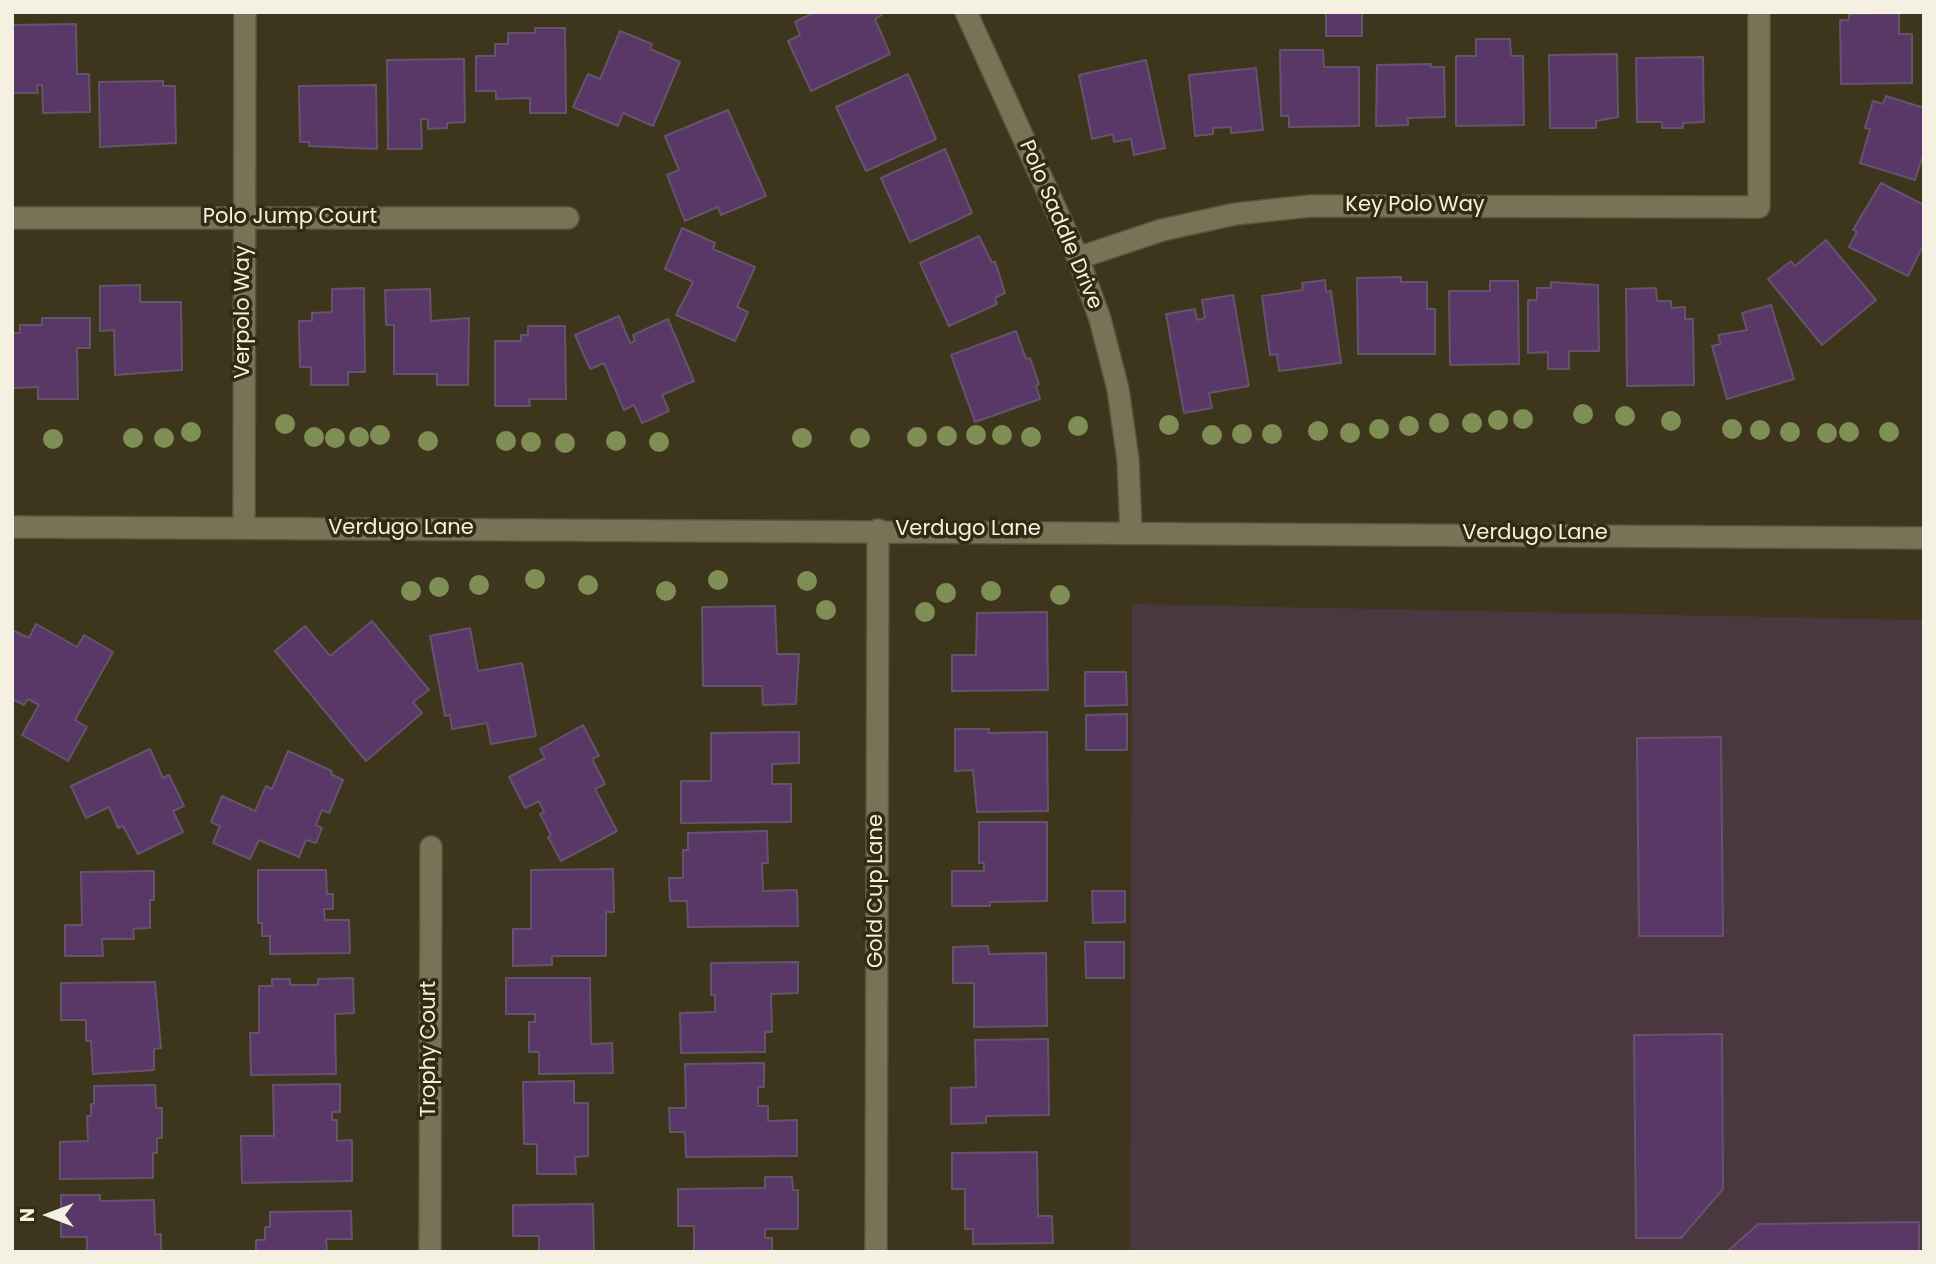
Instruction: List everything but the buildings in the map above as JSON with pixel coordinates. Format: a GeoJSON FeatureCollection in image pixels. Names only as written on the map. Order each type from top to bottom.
{"type":"FeatureCollection","features":[{"type":"Feature","properties":{"kind":"street","name":"Verpolo Way"},"geometry":{"type":"LineString","coordinates":[[244,528],[245,12]]}},
{"type":"Feature","properties":{"kind":"street","name":"Polo Saddle Drive"},"geometry":{"type":"LineString","coordinates":[[966,12],[1078,258],[1100,319],[1118,389],[1128,460],[1131,531]]}},
{"type":"Feature","properties":{"kind":"street","name":"Key Polo Way"},"geometry":{"type":"LineString","coordinates":[[1078,258],[1161,230],[1235,214],[1310,206],[1759,206],[1759,12]]}},
{"type":"Feature","properties":{"kind":"street","name":"Polo Jump Court"},"geometry":{"type":"LineString","coordinates":[[12,218],[568,218]]}},
{"type":"Feature","properties":{"kind":"street","name":"Verdugo Lane"},"geometry":{"type":"LineString","coordinates":[[12,527],[1131,531],[1924,538]]}},
{"type":"Feature","properties":{"kind":"street","name":"Gold Cup Lane"},"geometry":{"type":"LineString","coordinates":[[876,1252],[878,530]]}},
{"type":"Feature","properties":{"kind":"street","name":"Trophy Court"},"geometry":{"type":"LineString","coordinates":[[430,1252],[431,847]]}},
{"type":"Feature","properties":{"kind":"shaded area"},"geometry":{"type":"Polygon","coordinates":[[[1132,604],[1924,620],[1924,1252],[1130,1252],[1132,604]]]}}]}
